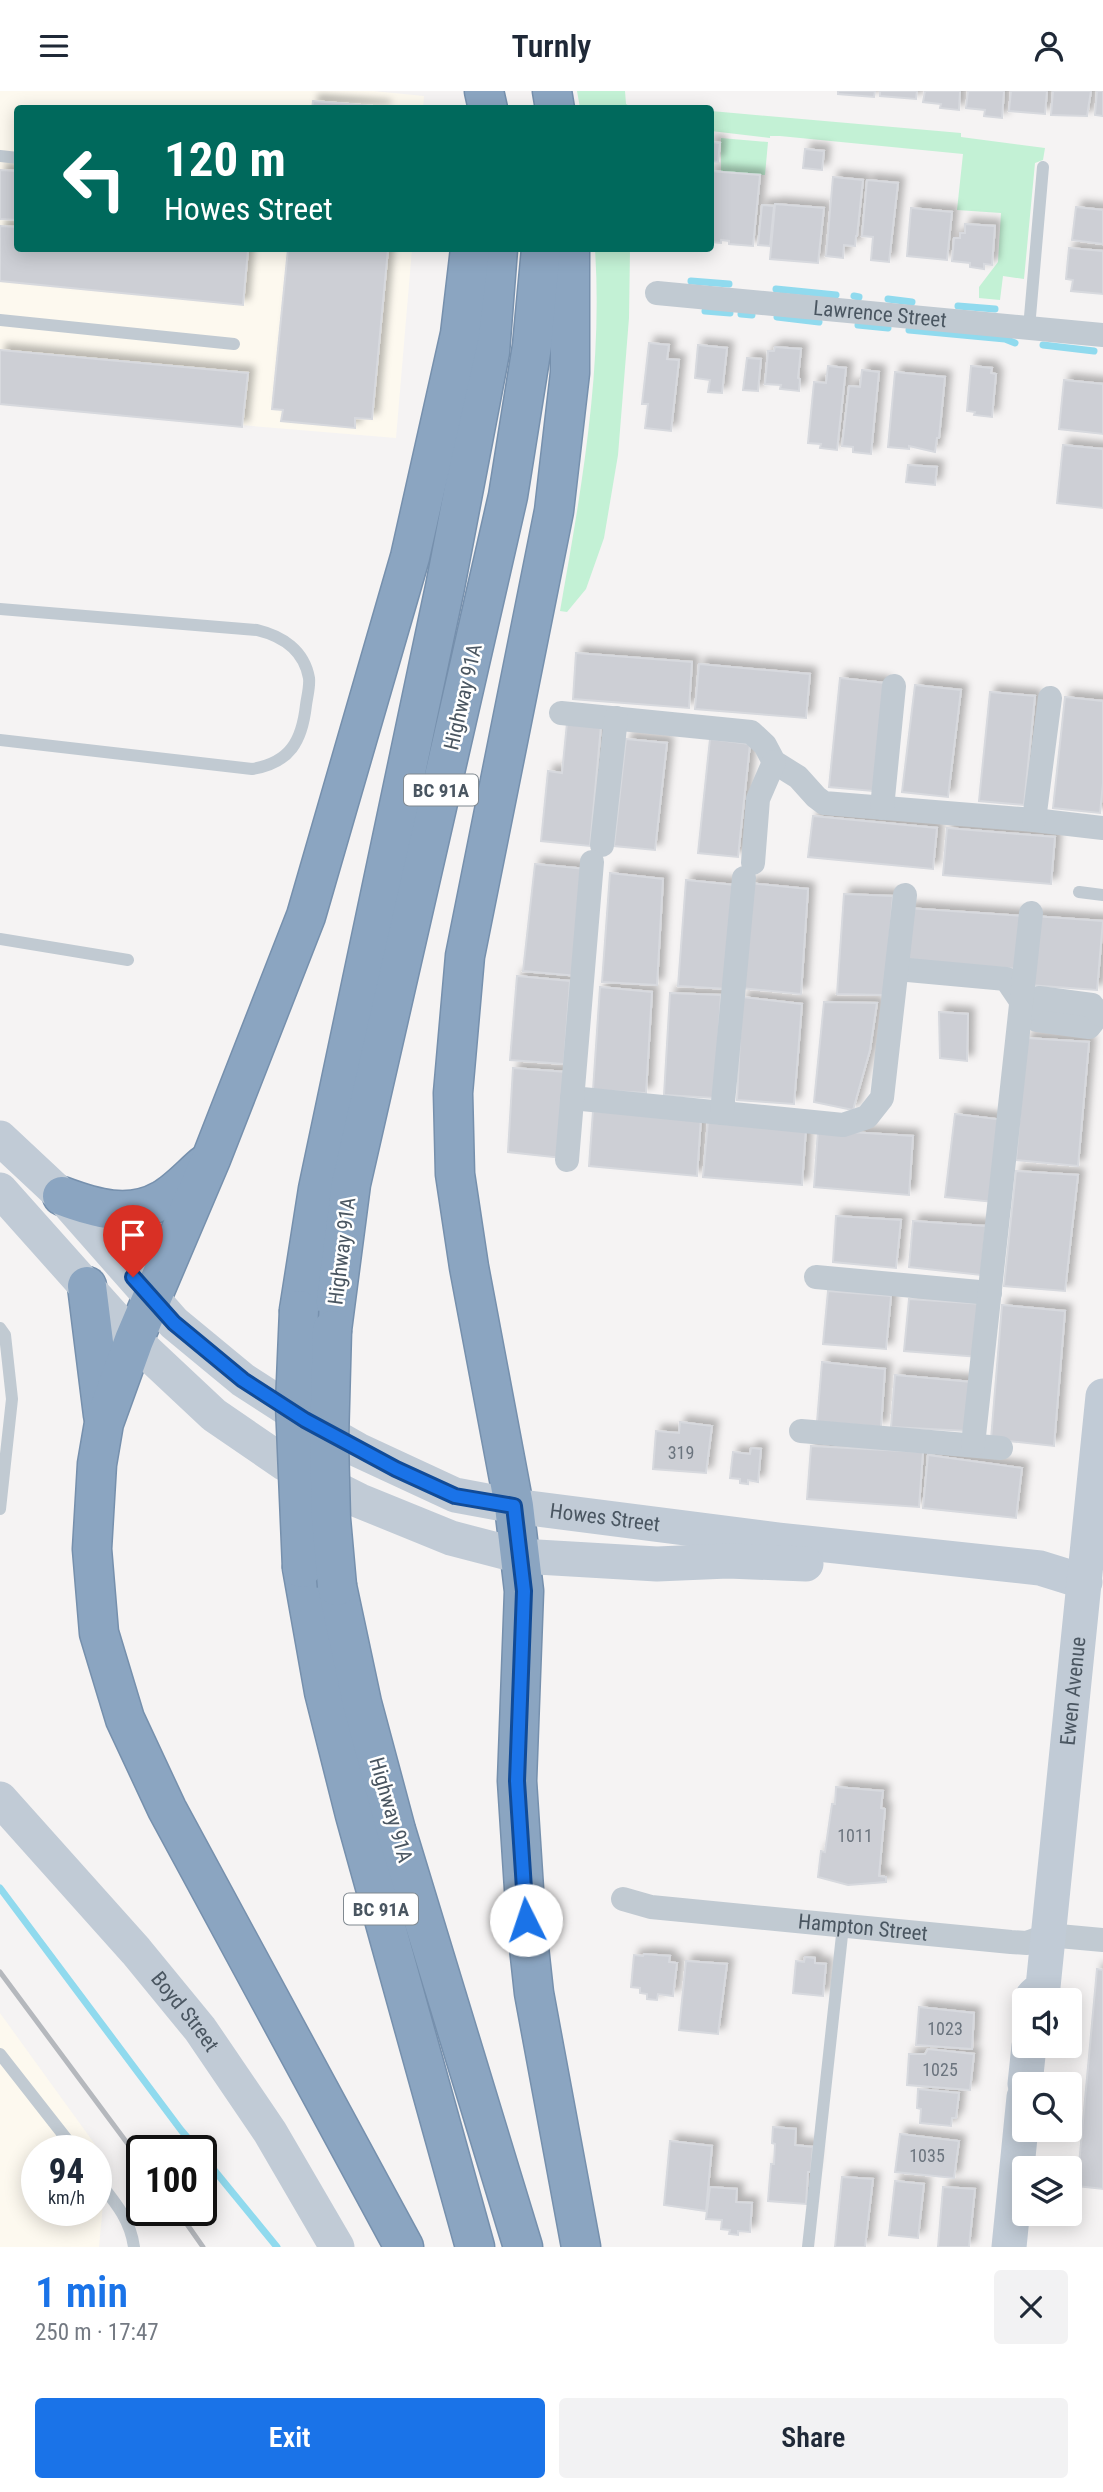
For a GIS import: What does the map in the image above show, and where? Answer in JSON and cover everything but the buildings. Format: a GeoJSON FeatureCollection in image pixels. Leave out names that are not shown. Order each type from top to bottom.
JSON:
{"type":"FeatureCollection","features":[{"type":"Feature","properties":{"kind":"highway"},"geometry":{"type":"LineString","coordinates":[[404,2247],[167,1809],[125,1719],[99,1633],[92,1549],[97,1464],[104,1423],[151,1297],[211,1159],[306,916],[410,557],[460,334],[470,252]]}},
{"type":"Feature","properties":{"kind":"highway","name":"Highway 91A"},"geometry":{"type":"LineString","coordinates":[[475,2247],[327,1704],[302,1568],[295,1404],[299,1310],[317,1189],[442,601],[490,352],[498,252]]}},
{"type":"Feature","properties":{"kind":"highway","name":"Highway 91A"},"geometry":{"type":"LineString","coordinates":[[523,2247],[396,1830],[362,1703],[337,1586],[331,1519],[329,1441],[332,1330],[351,1184],[508,496],[532,346],[541,252]]}},
{"type":"Feature","properties":{"kind":"highway"},"geometry":{"type":"LineString","coordinates":[[570,252],[570,373],[554,511],[465,955],[453,1093],[457,1187],[469,1267],[514,1506],[524,1591],[517,1781],[526,1920],[534,1993],[581,2247]]}},
{"type":"Feature","properties":{"kind":"highway"},"geometry":{"type":"LineString","coordinates":[[62,1196],[102,1209],[138,1210],[163,1200],[211,1159]]}},
{"type":"Feature","properties":{"kind":"highway"},"geometry":{"type":"LineString","coordinates":[[87,1286],[104,1423]]}},
{"type":"Feature","properties":{"kind":"street","name":"Lawrence Street"},"geometry":{"type":"LineString","coordinates":[[657,293],[1103,335]]}},
{"type":"Feature","properties":{"kind":"street"},"geometry":{"type":"LineString","coordinates":[[882,809],[894,686]]}},
{"type":"Feature","properties":{"kind":"street"},"geometry":{"type":"LineString","coordinates":[[1034,820],[1050,698]]}},
{"type":"Feature","properties":{"kind":"street"},"geometry":{"type":"LineString","coordinates":[[561,713],[751,732],[765,745],[774,762],[798,777],[824,803],[1103,828]]}},
{"type":"Feature","properties":{"kind":"street"},"geometry":{"type":"LineString","coordinates":[[567,1160],[597,853],[616,718]]}},
{"type":"Feature","properties":{"kind":"street"},"geometry":{"type":"LineString","coordinates":[[722,1113],[758,799],[774,762]]}},
{"type":"Feature","properties":{"kind":"street"},"geometry":{"type":"LineString","coordinates":[[572,1098],[842,1125],[867,1117],[882,1098],[905,895]]}},
{"type":"Feature","properties":{"kind":"street"},"geometry":{"type":"LineString","coordinates":[[973,1445],[1025,1007],[1031,913]]}},
{"type":"Feature","properties":{"kind":"street"},"geometry":{"type":"LineString","coordinates":[[897,969],[1006,979],[1025,1007]]}},
{"type":"Feature","properties":{"kind":"street"},"geometry":{"type":"LineString","coordinates":[[1025,1007],[1039,998],[1092,1005],[1101,1014]]}},
{"type":"Feature","properties":{"kind":"street","name":"Howes Street"},"geometry":{"type":"LineString","coordinates":[[0,1138],[62,1196],[174,1323],[243,1380],[305,1420],[455,1496],[779,1540],[1040,1567],[1094,1583]]}},
{"type":"Feature","properties":{"kind":"street","name":"Howes Street"},"geometry":{"type":"LineString","coordinates":[[0,1190],[134,1340],[214,1415],[284,1463],[359,1501],[451,1538],[520,1556],[657,1565],[728,1560],[816,1565],[1030,1585],[1094,1583]]}},
{"type":"Feature","properties":{"kind":"street"},"geometry":{"type":"LineString","coordinates":[[816,1276],[990,1293]]}},
{"type":"Feature","properties":{"kind":"street","name":"Ewen Avenue"},"geometry":{"type":"LineString","coordinates":[[1044,1988],[1048,1935],[1094,1583],[1103,1396]]}},
{"type":"Feature","properties":{"kind":"street"},"geometry":{"type":"LineString","coordinates":[[801,1431],[1002,1448]]}},
{"type":"Feature","properties":{"kind":"street","name":"Boyd Street"},"geometry":{"type":"LineString","coordinates":[[0,1798],[136,1951],[200,2029],[270,2132],[337,2247]]}},
{"type":"Feature","properties":{"kind":"street","name":"Hampton Street"},"geometry":{"type":"LineString","coordinates":[[622,1899],[651,1907],[1027,1943],[1048,1935],[1103,1940]]}},
{"type":"Feature","properties":{"kind":"street"},"geometry":{"type":"LineString","coordinates":[[1009,2247],[1020,2142]]}},
{"type":"Feature","properties":{"kind":"street"},"geometry":{"type":"LineString","coordinates":[[1030,2247],[1032,2226]]}},
{"type":"Feature","properties":{"kind":"lane"},"geometry":{"type":"LineString","coordinates":[[1029,328],[1043,167]]}},
{"type":"Feature","properties":{"kind":"lane"},"geometry":{"type":"LineString","coordinates":[[0,320],[233,344]]}},
{"type":"Feature","properties":{"kind":"lane"},"geometry":{"type":"LineString","coordinates":[[0,609],[257,630],[276,635],[290,645],[303,661],[309,680],[303,728],[294,746],[282,759],[267,767],[252,769],[0,740]]}},
{"type":"Feature","properties":{"kind":"lane"},"geometry":{"type":"LineString","coordinates":[[1079,891],[1103,895]]}},
{"type":"Feature","properties":{"kind":"lane"},"geometry":{"type":"LineString","coordinates":[[0,939],[128,960]]}},
{"type":"Feature","properties":{"kind":"lane"},"geometry":{"type":"LineString","coordinates":[[0,1328],[5,1335],[12,1399],[0,1509]]}},
{"type":"Feature","properties":{"kind":"lane"},"geometry":{"type":"LineString","coordinates":[[808,2247],[844,1926]]}},
{"type":"Feature","properties":{"kind":"lane"},"geometry":{"type":"LineString","coordinates":[[0,2054],[63,2135]]}},
{"type":"Feature","properties":{"kind":"lane"},"geometry":{"type":"LineString","coordinates":[[112,2199],[132,2230],[134,2247]]}},
{"type":"Feature","properties":{"kind":"shaded area"},"geometry":{"type":"Polygon","coordinates":[[[0,91],[373,91],[424,96],[423,105],[14,105],[14,252],[412,252],[396,438],[0,405],[0,91]]]}},
{"type":"Feature","properties":{"kind":"shaded area"},"geometry":{"type":"Polygon","coordinates":[[[0,2013],[88,2135],[21,2135],[21,2226],[101,2226],[99,2247],[0,2247],[0,2013]]]}},
{"type":"Feature","properties":{"kind":"green space"},"geometry":{"type":"Polygon","coordinates":[[[577,91],[625,91],[628,105],[579,105],[577,91]]]}},
{"type":"Feature","properties":{"kind":"green space"},"geometry":{"type":"Polygon","coordinates":[[[714,111],[961,133],[961,137],[1045,148],[1043,160],[1035,163],[1024,279],[1003,276],[1000,300],[979,298],[979,287],[998,262],[1001,213],[957,210],[963,154],[780,136],[770,138],[714,131],[714,111]]]}},
{"type":"Feature","properties":{"kind":"green space"},"geometry":{"type":"Polygon","coordinates":[[[721,138],[768,142],[765,175],[721,172],[721,138]]]}},
{"type":"Feature","properties":{"kind":"green space"},"geometry":{"type":"Polygon","coordinates":[[[595,252],[630,252],[629,318],[618,455],[604,538],[586,589],[567,612],[560,611],[588,431],[597,295],[595,252]]]}},
{"type":"Feature","properties":{"kind":"waterway"},"geometry":{"type":"LineString","coordinates":[[691,281],[729,284]]}},
{"type":"Feature","properties":{"kind":"waterway"},"geometry":{"type":"LineString","coordinates":[[776,289],[836,295]]}},
{"type":"Feature","properties":{"kind":"waterway"},"geometry":{"type":"LineString","coordinates":[[854,296],[859,297]]}},
{"type":"Feature","properties":{"kind":"waterway"},"geometry":{"type":"LineString","coordinates":[[888,299],[912,302]]}},
{"type":"Feature","properties":{"kind":"waterway"},"geometry":{"type":"LineString","coordinates":[[958,306],[995,309]]}},
{"type":"Feature","properties":{"kind":"waterway"},"geometry":{"type":"LineString","coordinates":[[705,311],[730,313]]}},
{"type":"Feature","properties":{"kind":"waterway"},"geometry":{"type":"LineString","coordinates":[[741,314],[752,315]]}},
{"type":"Feature","properties":{"kind":"waterway"},"geometry":{"type":"LineString","coordinates":[[777,317],[819,322]]}},
{"type":"Feature","properties":{"kind":"waterway"},"geometry":{"type":"LineString","coordinates":[[858,325],[888,328]]}},
{"type":"Feature","properties":{"kind":"waterway"},"geometry":{"type":"LineString","coordinates":[[909,330],[1005,339],[1015,343]]}},
{"type":"Feature","properties":{"kind":"waterway"},"geometry":{"type":"LineString","coordinates":[[1043,345],[1094,351]]}},
{"type":"Feature","properties":{"kind":"waterway"},"geometry":{"type":"LineString","coordinates":[[0,1888],[185,2135]]}},
{"type":"Feature","properties":{"kind":"waterway"},"geometry":{"type":"LineString","coordinates":[[217,2174],[277,2247]]}},
{"type":"Feature","properties":{"kind":"railway"},"geometry":{"type":"LineString","coordinates":[[0,1972],[126,2141]]}},
{"type":"Feature","properties":{"kind":"railway"},"geometry":{"type":"LineString","coordinates":[[188,2226],[203,2247]]}},
{"type":"Feature","properties":{"kind":"route"},"geometry":{"type":"LineString","coordinates":[[133,1277],[174,1323],[243,1380],[305,1420],[358,1450],[455,1496],[514,1506],[524,1591],[517,1781],[526,1920]]}}]}
